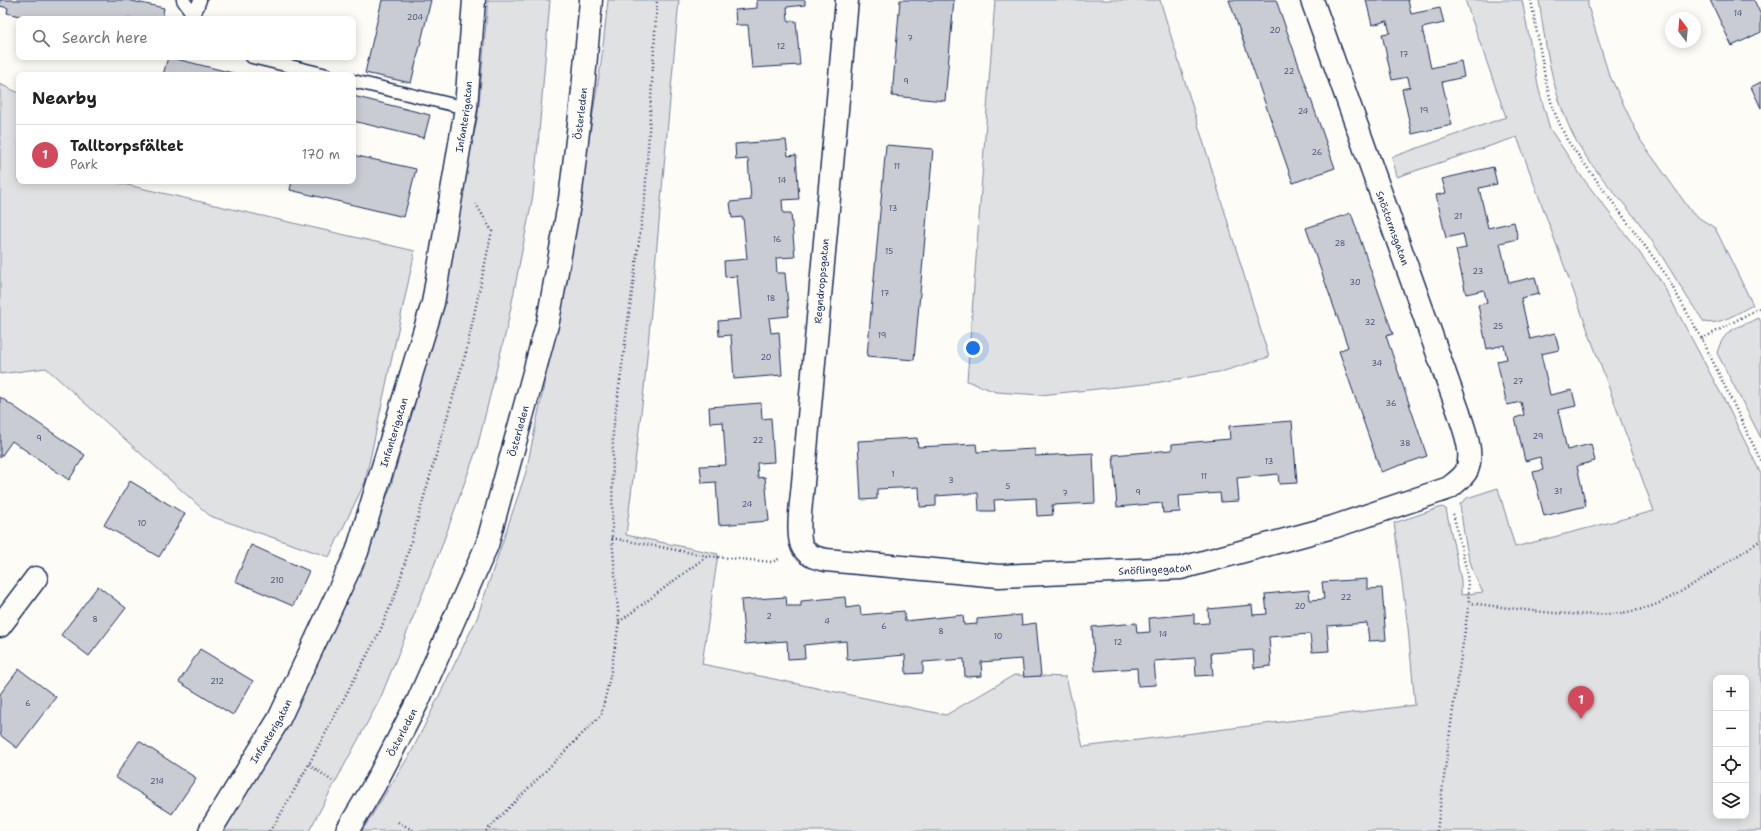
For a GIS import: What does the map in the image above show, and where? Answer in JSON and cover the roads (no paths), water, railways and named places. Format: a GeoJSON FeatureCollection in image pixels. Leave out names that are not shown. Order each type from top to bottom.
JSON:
{"type":"FeatureCollection","features":[{"type":"Feature","properties":{"kind":"street","name":"Infanterigatan"},"geometry":{"type":"LineString","coordinates":[[210,831],[279,719],[357,552],[434,303],[466,108],[474,0]]}},
{"type":"Feature","properties":{"kind":"street","name":"Österleden"},"geometry":{"type":"LineString","coordinates":[[346,831],[375,784],[418,700],[486,545],[548,321],[570,199],[583,90],[591,0]]}},
{"type":"Feature","properties":{"kind":"street","name":"Regndroppsgatan"},"geometry":{"type":"LineString","coordinates":[[807,552],[800,534],[803,483],[847,0]]}},
{"type":"Feature","properties":{"kind":"street","name":"Snöstormsgatan"},"geometry":{"type":"LineString","coordinates":[[1312,0],[1459,413],[1467,441],[1469,458]]}},
{"type":"Feature","properties":{"kind":"street","name":"Snöflingegatan"},"geometry":{"type":"LineString","coordinates":[[807,552],[826,560],[999,576],[1181,568],[1333,527],[1449,488],[1460,479],[1467,470],[1469,458]]}},
{"type":"Feature","properties":{"kind":"street"},"geometry":{"type":"LineString","coordinates":[[0,626],[36,578]]}},
{"type":"Feature","properties":{"kind":"lane"},"geometry":{"type":"LineString","coordinates":[[183,0],[194,16]]}},
{"type":"Feature","properties":{"kind":"lane"},"geometry":{"type":"LineString","coordinates":[[195,16],[200,0]]}},
{"type":"Feature","properties":{"kind":"lane"},"geometry":{"type":"LineString","coordinates":[[264,60],[314,72]]}},
{"type":"Feature","properties":{"kind":"lane"},"geometry":{"type":"LineString","coordinates":[[356,82],[466,108]]}},
{"type":"Feature","properties":{"kind":"place","name":"Talltorpsfältet"},"geometry":{"type":"Point","coordinates":[1581,719]}}]}
